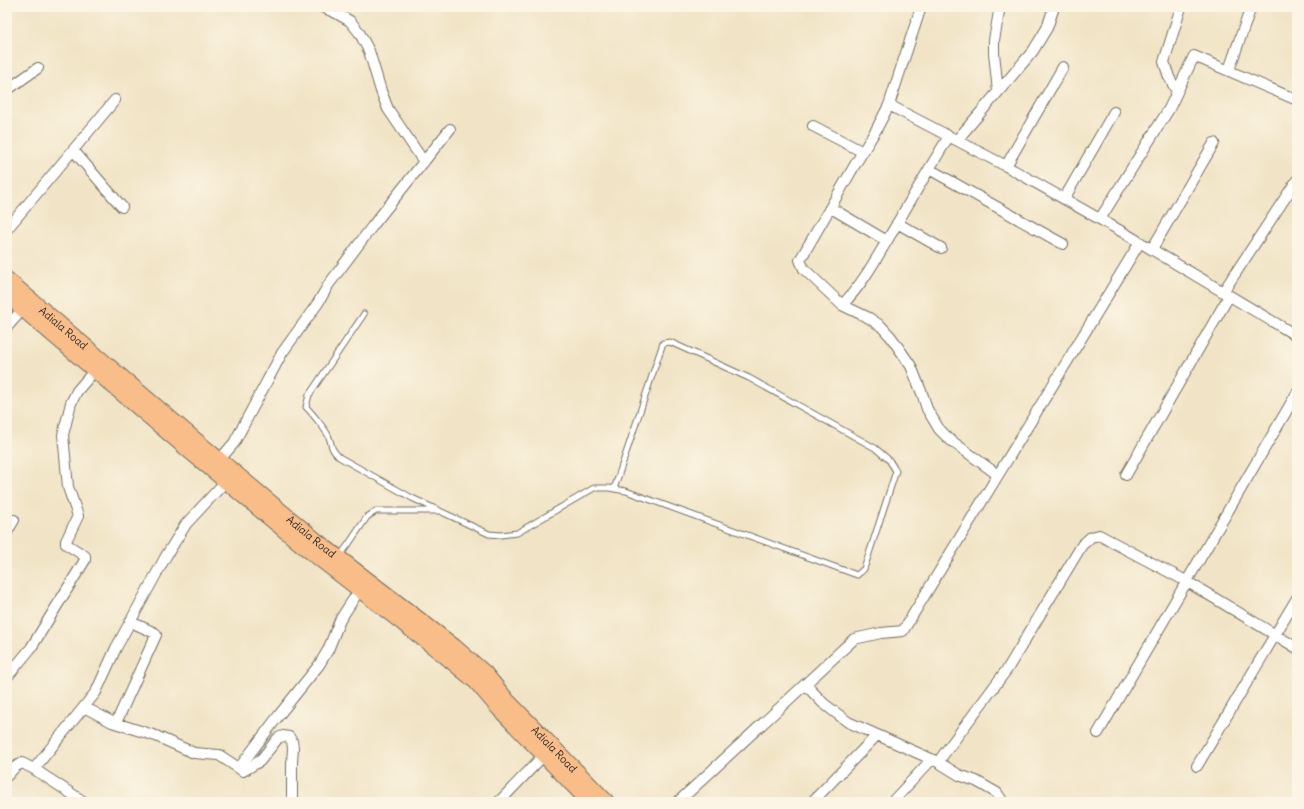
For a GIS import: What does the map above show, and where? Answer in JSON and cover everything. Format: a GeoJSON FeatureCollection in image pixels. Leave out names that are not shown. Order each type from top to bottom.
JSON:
{"type":"FeatureCollection","features":[{"type":"Feature","properties":{"kind":"main road","name":"Adiala Road"},"geometry":{"type":"LineString","coordinates":[[7,280],[215,465],[226,481],[309,550],[476,681],[499,708],[590,802]]}},
{"type":"Feature","properties":{"kind":"main road","name":"Adiala Road"},"geometry":{"type":"LineString","coordinates":[[7,295],[95,370],[215,465],[454,647],[484,673],[606,802]]}},
{"type":"Feature","properties":{"kind":"street"},"geometry":{"type":"LineString","coordinates":[[322,7],[350,21],[359,32],[369,51],[380,91],[388,109],[424,162]]}},
{"type":"Feature","properties":{"kind":"street"},"geometry":{"type":"LineString","coordinates":[[921,7],[889,105],[800,260],[804,269],[842,305],[869,318],[881,326],[891,337],[911,366],[927,409],[939,429],[949,439],[998,475]]}},
{"type":"Feature","properties":{"kind":"street"},"geometry":{"type":"LineString","coordinates":[[996,7],[999,12],[994,40],[994,53],[998,92]]}},
{"type":"Feature","properties":{"kind":"street"},"geometry":{"type":"LineString","coordinates":[[842,305],[851,296],[861,282],[929,169],[953,138],[998,92],[1033,51],[1047,28],[1054,7]]}},
{"type":"Feature","properties":{"kind":"street"},"geometry":{"type":"LineString","coordinates":[[1177,92],[1169,77],[1164,62],[1181,7]]}},
{"type":"Feature","properties":{"kind":"street"},"geometry":{"type":"LineString","coordinates":[[1229,70],[1251,7]]}},
{"type":"Feature","properties":{"kind":"street"},"geometry":{"type":"LineString","coordinates":[[1100,219],[1169,109],[1194,56],[1297,100]]}},
{"type":"Feature","properties":{"kind":"street"},"geometry":{"type":"LineString","coordinates":[[1006,166],[1063,67]]}},
{"type":"Feature","properties":{"kind":"street"},"geometry":{"type":"LineString","coordinates":[[7,90],[38,68]]}},
{"type":"Feature","properties":{"kind":"street"},"geometry":{"type":"LineString","coordinates":[[7,229],[115,100]]}},
{"type":"Feature","properties":{"kind":"street"},"geometry":{"type":"LineString","coordinates":[[889,105],[1064,198],[1297,336]]}},
{"type":"Feature","properties":{"kind":"street"},"geometry":{"type":"LineString","coordinates":[[1064,198],[1114,112]]}},
{"type":"Feature","properties":{"kind":"street"},"geometry":{"type":"LineString","coordinates":[[814,126],[863,152]]}},
{"type":"Feature","properties":{"kind":"street"},"geometry":{"type":"LineString","coordinates":[[215,465],[234,443],[282,353],[318,303],[329,284],[374,224],[450,129]]}},
{"type":"Feature","properties":{"kind":"street"},"geometry":{"type":"LineString","coordinates":[[1152,250],[1214,143]]}},
{"type":"Feature","properties":{"kind":"street"},"geometry":{"type":"LineString","coordinates":[[73,150],[122,207]]}},
{"type":"Feature","properties":{"kind":"street"},"geometry":{"type":"LineString","coordinates":[[929,169],[1063,244]]}},
{"type":"Feature","properties":{"kind":"street"},"geometry":{"type":"LineString","coordinates":[[1126,475],[1226,294],[1297,180]]}},
{"type":"Feature","properties":{"kind":"street"},"geometry":{"type":"LineString","coordinates":[[831,208],[887,241]]}},
{"type":"Feature","properties":{"kind":"street"},"geometry":{"type":"LineString","coordinates":[[897,223],[941,248]]}},
{"type":"Feature","properties":{"kind":"street"},"geometry":{"type":"LineString","coordinates":[[678,802],[854,639],[881,633],[903,631],[1140,242]]}},
{"type":"Feature","properties":{"kind":"street"},"geometry":{"type":"LineString","coordinates":[[7,328],[23,309]]}},
{"type":"Feature","properties":{"kind":"street"},"geometry":{"type":"LineString","coordinates":[[8,673],[31,648],[85,560],[85,556],[66,544],[78,516],[68,487],[63,436],[71,404],[77,392],[95,370]]}},
{"type":"Feature","properties":{"kind":"street"},"geometry":{"type":"LineString","coordinates":[[1098,732],[1297,392]]}},
{"type":"Feature","properties":{"kind":"street"},"geometry":{"type":"LineString","coordinates":[[34,769],[96,692],[116,648],[166,556],[186,524],[226,481]]}},
{"type":"Feature","properties":{"kind":"street"},"geometry":{"type":"LineString","coordinates":[[7,532],[14,520]]}},
{"type":"Feature","properties":{"kind":"street"},"geometry":{"type":"LineString","coordinates":[[892,802],[935,761],[1008,668],[1082,544],[1092,537],[1099,535],[1186,581],[1297,648]]}},
{"type":"Feature","properties":{"kind":"street"},"geometry":{"type":"LineString","coordinates":[[239,768],[319,665],[328,650],[340,620],[360,589]]}},
{"type":"Feature","properties":{"kind":"street"},"geometry":{"type":"LineString","coordinates":[[1197,766],[1297,598]]}},
{"type":"Feature","properties":{"kind":"street"},"geometry":{"type":"LineString","coordinates":[[116,723],[156,635],[155,633],[131,622]]}},
{"type":"Feature","properties":{"kind":"street"},"geometry":{"type":"LineString","coordinates":[[805,684],[824,703],[848,722],[935,761],[959,775],[976,781],[997,793],[1003,802]]}},
{"type":"Feature","properties":{"kind":"street"},"geometry":{"type":"LineString","coordinates":[[84,707],[116,723],[156,736],[194,753],[219,755],[243,771],[260,761],[278,738],[283,736],[289,737],[292,741],[293,748],[292,802]]}},
{"type":"Feature","properties":{"kind":"street"},"geometry":{"type":"LineString","coordinates":[[812,802],[877,735]]}},
{"type":"Feature","properties":{"kind":"street"},"geometry":{"type":"LineString","coordinates":[[499,802],[544,755]]}},
{"type":"Feature","properties":{"kind":"street"},"geometry":{"type":"LineString","coordinates":[[7,776],[21,763],[34,769],[84,802]]}},
{"type":"Feature","properties":{"kind":"lane"},"geometry":{"type":"LineString","coordinates":[[364,314],[309,394],[306,407],[328,435],[333,451],[340,456],[412,498],[489,534],[501,536],[517,533],[594,488],[614,489],[626,491],[857,574],[864,569],[896,471],[889,460],[875,448],[749,378],[670,342],[663,343],[614,489]]}},
{"type":"Feature","properties":{"kind":"lane"},"geometry":{"type":"LineString","coordinates":[[338,558],[367,517],[376,511],[441,511]]}}]}
